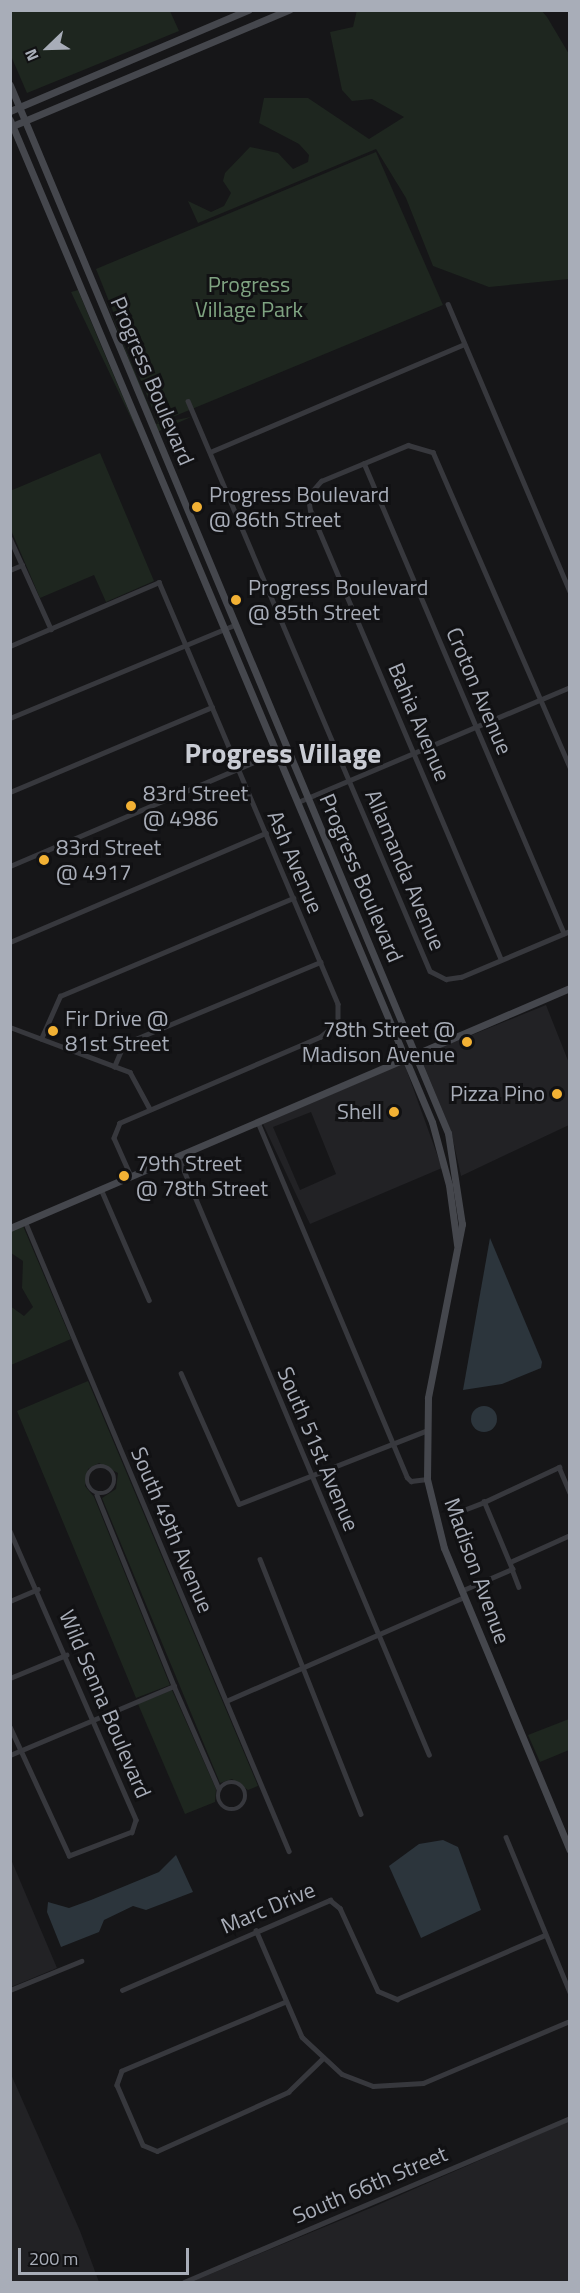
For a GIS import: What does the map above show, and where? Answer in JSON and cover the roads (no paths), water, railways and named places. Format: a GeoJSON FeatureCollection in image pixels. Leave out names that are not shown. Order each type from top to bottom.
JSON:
{"type":"FeatureCollection","features":[{"type":"Feature","properties":{"kind":"main road"},"geometry":{"type":"LineString","coordinates":[[10,111],[248,10]]}},
{"type":"Feature","properties":{"kind":"main road"},"geometry":{"type":"LineString","coordinates":[[11,124],[26,121],[289,10]]}},
{"type":"Feature","properties":{"kind":"main road","name":"Progress Boulevard"},"geometry":{"type":"LineString","coordinates":[[10,85],[416,1054]]}},
{"type":"Feature","properties":{"kind":"main road","name":"Progress Boulevard"},"geometry":{"type":"LineString","coordinates":[[11,124],[406,1059]]}},
{"type":"Feature","properties":{"kind":"main road"},"geometry":{"type":"LineString","coordinates":[[103,341],[139,414],[148,419],[146,441]]}},
{"type":"Feature","properties":{"kind":"main road"},"geometry":{"type":"LineString","coordinates":[[168,496],[179,491]]}},
{"type":"Feature","properties":{"kind":"main road"},"geometry":{"type":"LineString","coordinates":[[352,931],[362,927]]}},
{"type":"Feature","properties":{"kind":"main road"},"geometry":{"type":"LineString","coordinates":[[10,1228],[570,988]]}},
{"type":"Feature","properties":{"kind":"main road","name":"Madison Avenue"},"geometry":{"type":"LineString","coordinates":[[416,1054],[454,1152],[462,1214],[457,1255],[425,1431],[427,1479],[439,1532],[570,1850]]}},
{"type":"Feature","properties":{"kind":"main road","name":"Madison Avenue"},"geometry":{"type":"LineString","coordinates":[[406,1059],[442,1152],[457,1255]]}},
{"type":"Feature","properties":{"kind":"street"},"geometry":{"type":"LineString","coordinates":[[448,304],[570,591]]}},
{"type":"Feature","properties":{"kind":"street"},"geometry":{"type":"LineString","coordinates":[[210,452],[464,344]]}},
{"type":"Feature","properties":{"kind":"street","name":"Allamanda Avenue"},"geometry":{"type":"LineString","coordinates":[[188,402],[430,971],[446,979],[501,960]]}},
{"type":"Feature","properties":{"kind":"street"},"geometry":{"type":"LineString","coordinates":[[364,463],[418,444],[438,458],[570,767]]}},
{"type":"Feature","properties":{"kind":"street","name":"Bahia Avenue"},"geometry":{"type":"LineString","coordinates":[[364,463],[321,481],[308,496],[501,960]]}},
{"type":"Feature","properties":{"kind":"street","name":"Croton Avenue"},"geometry":{"type":"LineString","coordinates":[[364,463],[564,933]]}},
{"type":"Feature","properties":{"kind":"street"},"geometry":{"type":"LineString","coordinates":[[10,538],[51,629],[10,646]]}},
{"type":"Feature","properties":{"kind":"street"},"geometry":{"type":"LineString","coordinates":[[10,570],[22,565]]}},
{"type":"Feature","properties":{"kind":"street","name":"Ash Avenue"},"geometry":{"type":"LineString","coordinates":[[51,629],[159,582],[338,1004],[338,1023],[321,1037],[150,1109]]}},
{"type":"Feature","properties":{"kind":"street"},"geometry":{"type":"LineString","coordinates":[[10,718],[235,625]]}},
{"type":"Feature","properties":{"kind":"street"},"geometry":{"type":"LineString","coordinates":[[298,802],[570,687]]}},
{"type":"Feature","properties":{"kind":"street"},"geometry":{"type":"LineString","coordinates":[[10,792],[212,707]]}},
{"type":"Feature","properties":{"kind":"street"},"geometry":{"type":"LineString","coordinates":[[10,866],[287,748]]}},
{"type":"Feature","properties":{"kind":"street"},"geometry":{"type":"LineString","coordinates":[[10,942],[266,833]]}},
{"type":"Feature","properties":{"kind":"street"},"geometry":{"type":"LineString","coordinates":[[41,1039],[60,996],[293,898]]}},
{"type":"Feature","properties":{"kind":"street"},"geometry":{"type":"LineString","coordinates":[[501,960],[570,931]]}},
{"type":"Feature","properties":{"kind":"street"},"geometry":{"type":"LineString","coordinates":[[114,1067],[122,1048],[133,1040],[320,962]]}},
{"type":"Feature","properties":{"kind":"street"},"geometry":{"type":"LineString","coordinates":[[10,1027],[114,1067],[139,1082],[150,1109],[114,1129],[131,1176]]}},
{"type":"Feature","properties":{"kind":"street"},"geometry":{"type":"LineString","coordinates":[[258,1122],[408,1479],[427,1479]]}},
{"type":"Feature","properties":{"kind":"street","name":"South 51st Avenue"},"geometry":{"type":"LineString","coordinates":[[178,1156],[429,1754]]}},
{"type":"Feature","properties":{"kind":"street"},"geometry":{"type":"LineString","coordinates":[[101,1189],[149,1300]]}},
{"type":"Feature","properties":{"kind":"street","name":"South 49th Avenue"},"geometry":{"type":"LineString","coordinates":[[25,1221],[289,1851]]}},
{"type":"Feature","properties":{"kind":"street"},"geometry":{"type":"LineString","coordinates":[[181,1373],[239,1504],[425,1431]]}},
{"type":"Feature","properties":{"kind":"street"},"geometry":{"type":"LineString","coordinates":[[97,1495],[116,1483],[104,1466],[88,1475],[88,1485],[97,1495],[174,1686],[219,1789],[219,1802],[225,1809],[239,1809],[245,1802],[245,1792],[236,1782],[219,1789]]}},
{"type":"Feature","properties":{"kind":"street"},"geometry":{"type":"LineString","coordinates":[[461,1511],[559,1467],[570,1492]]}},
{"type":"Feature","properties":{"kind":"street"},"geometry":{"type":"LineString","coordinates":[[484,1502],[519,1587]]}},
{"type":"Feature","properties":{"kind":"street","name":"Wild Senna Boulevard"},"geometry":{"type":"LineString","coordinates":[[10,1532],[38,1589],[136,1820],[132,1832],[78,1855],[64,1852],[10,1728]]}},
{"type":"Feature","properties":{"kind":"street"},"geometry":{"type":"LineString","coordinates":[[510,1562],[570,1534]]}},
{"type":"Feature","properties":{"kind":"street"},"geometry":{"type":"LineString","coordinates":[[260,1559],[361,1814]]}},
{"type":"Feature","properties":{"kind":"street"},"geometry":{"type":"LineString","coordinates":[[226,1701],[378,1635],[512,1569]]}},
{"type":"Feature","properties":{"kind":"street"},"geometry":{"type":"LineString","coordinates":[[10,1601],[38,1589]]}},
{"type":"Feature","properties":{"kind":"street"},"geometry":{"type":"LineString","coordinates":[[10,1678],[66,1655]]}},
{"type":"Feature","properties":{"kind":"street"},"geometry":{"type":"LineString","coordinates":[[10,1755],[174,1686]]}},
{"type":"Feature","properties":{"kind":"street"},"geometry":{"type":"LineString","coordinates":[[506,1837],[570,1992]]}},
{"type":"Feature","properties":{"kind":"street","name":"Marc Drive"},"geometry":{"type":"LineString","coordinates":[[122,1990],[256,1930],[330,1900],[340,1908],[378,1991],[397,1999],[545,1935]]}},
{"type":"Feature","properties":{"kind":"street"},"geometry":{"type":"LineString","coordinates":[[256,1930],[302,2037],[322,2059],[373,2086],[423,2083],[570,2021]]}},
{"type":"Feature","properties":{"kind":"street"},"geometry":{"type":"LineString","coordinates":[[10,1990],[81,1961]]}},
{"type":"Feature","properties":{"kind":"street"},"geometry":{"type":"LineString","coordinates":[[286,2002],[122,2071],[117,2085],[143,2145],[158,2151],[288,2092],[322,2059]]}},
{"type":"Feature","properties":{"kind":"street","name":"South 66th Street"},"geometry":{"type":"LineString","coordinates":[[184,2283],[570,2118]]}},
{"type":"Feature","properties":{"kind":"place","name":"Progress Boulevard @ 86th Street"},"geometry":{"type":"Point","coordinates":[197,507]}},
{"type":"Feature","properties":{"kind":"place","name":"Progress Boulevard @ 85th Street"},"geometry":{"type":"Point","coordinates":[236,600]}},
{"type":"Feature","properties":{"kind":"place","name":"83rd Street @ 4986"},"geometry":{"type":"Point","coordinates":[131,806]}},
{"type":"Feature","properties":{"kind":"place","name":"83rd Street @ 4917"},"geometry":{"type":"Point","coordinates":[44,860]}},
{"type":"Feature","properties":{"kind":"place","name":"Fir Drive @ 81st Street"},"geometry":{"type":"Point","coordinates":[53,1031]}},
{"type":"Feature","properties":{"kind":"place","name":"78th Street @ Madison Avenue"},"geometry":{"type":"Point","coordinates":[467,1042]}},
{"type":"Feature","properties":{"kind":"place","name":"Pizza Pino"},"geometry":{"type":"Point","coordinates":[557,1094]}},
{"type":"Feature","properties":{"kind":"place","name":"Shell"},"geometry":{"type":"Point","coordinates":[394,1112]}},
{"type":"Feature","properties":{"kind":"place","name":"79th Street @ 78th Street"},"geometry":{"type":"Point","coordinates":[124,1176]}},
{"type":"Feature","properties":{"kind":"district","name":"Progress Village"},"geometry":{"type":"Point","coordinates":[283,753]}},
{"type":"Feature","properties":{"kind":"park label","name":"Progress Village Park"},"geometry":{"type":"Point","coordinates":[249,296]}}]}
